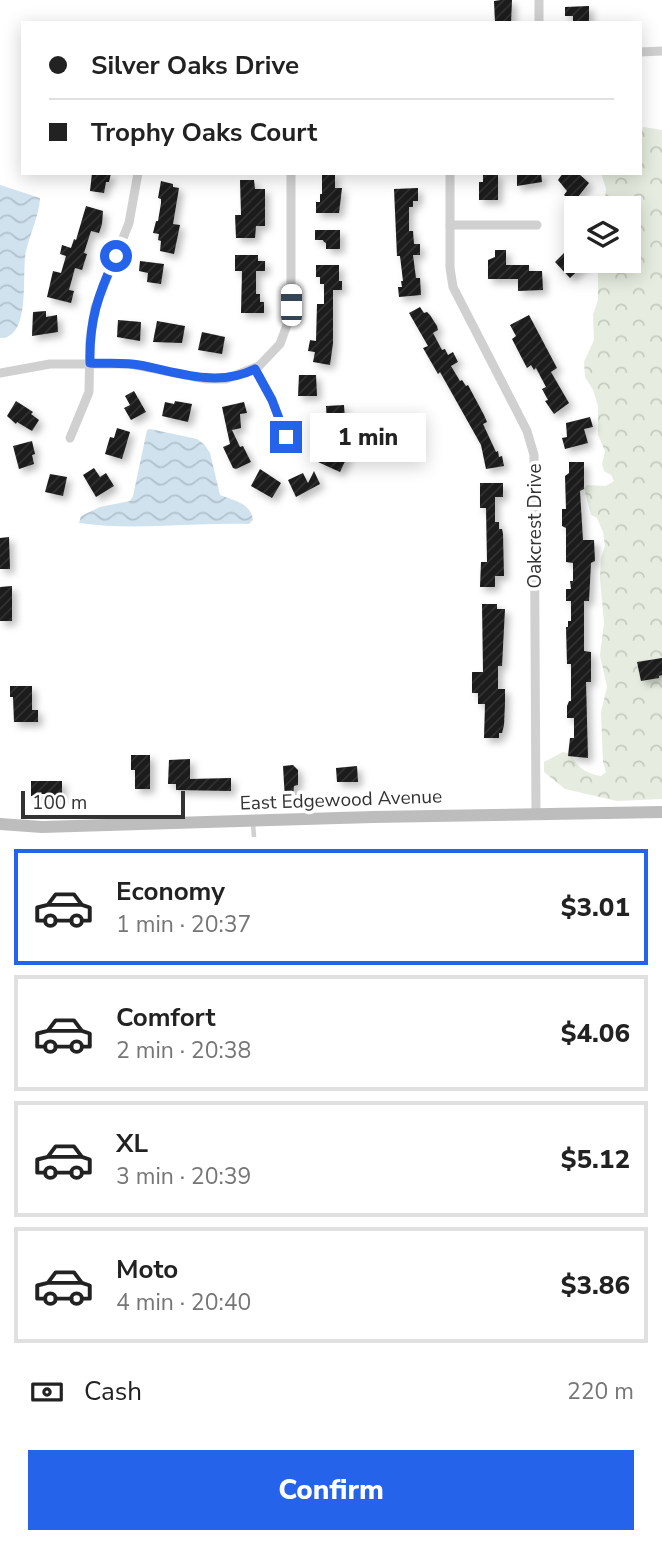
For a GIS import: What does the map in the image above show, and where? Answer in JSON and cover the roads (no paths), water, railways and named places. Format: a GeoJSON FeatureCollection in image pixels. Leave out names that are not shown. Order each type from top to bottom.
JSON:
{"type":"FeatureCollection","features":[{"type":"Feature","properties":{"kind":"main road","name":"East Edgewood Avenue"},"geometry":{"type":"LineString","coordinates":[[21,827],[662,813]]}},
{"type":"Feature","properties":{"kind":"main road"},"geometry":{"type":"LineString","coordinates":[[0,824],[21,827]]}},
{"type":"Feature","properties":{"kind":"main road"},"geometry":{"type":"LineString","coordinates":[[0,832],[21,827]]}},
{"type":"Feature","properties":{"kind":"street"},"geometry":{"type":"LineString","coordinates":[[539,0],[539,21]]}},
{"type":"Feature","properties":{"kind":"street"},"geometry":{"type":"LineString","coordinates":[[642,52],[662,51]]}},
{"type":"Feature","properties":{"kind":"street"},"geometry":{"type":"LineString","coordinates":[[70,438],[86,402],[91,329],[96,303],[129,223],[138,175]]}},
{"type":"Feature","properties":{"kind":"street"},"geometry":{"type":"LineString","coordinates":[[0,373],[50,364],[90,363],[137,365],[206,379],[226,379],[255,369],[271,356],[280,344],[290,319],[291,175]]}},
{"type":"Feature","properties":{"kind":"street","name":"Oakcrest Drive"},"geometry":{"type":"LineString","coordinates":[[450,175],[450,272],[455,293],[527,430],[534,451],[536,815]]}},
{"type":"Feature","properties":{"kind":"street"},"geometry":{"type":"LineString","coordinates":[[450,225],[537,225]]}},
{"type":"Feature","properties":{"kind":"street"},"geometry":{"type":"LineString","coordinates":[[255,369],[272,400],[286,437]]}},
{"type":"Feature","properties":{"kind":"lane"},"geometry":{"type":"LineString","coordinates":[[253,822],[254,837]]}},
{"type":"Feature","properties":{"kind":"water"},"geometry":{"type":"Polygon","coordinates":[[[0,185],[40,198],[26,251],[21,316],[17,328],[10,335],[0,338],[0,185]]]}},
{"type":"Feature","properties":{"kind":"water"},"geometry":{"type":"Polygon","coordinates":[[[147,430],[197,439],[204,444],[210,453],[220,495],[249,509],[253,520],[249,524],[143,526],[79,523],[81,516],[100,507],[130,501],[147,430]]]}}]}
